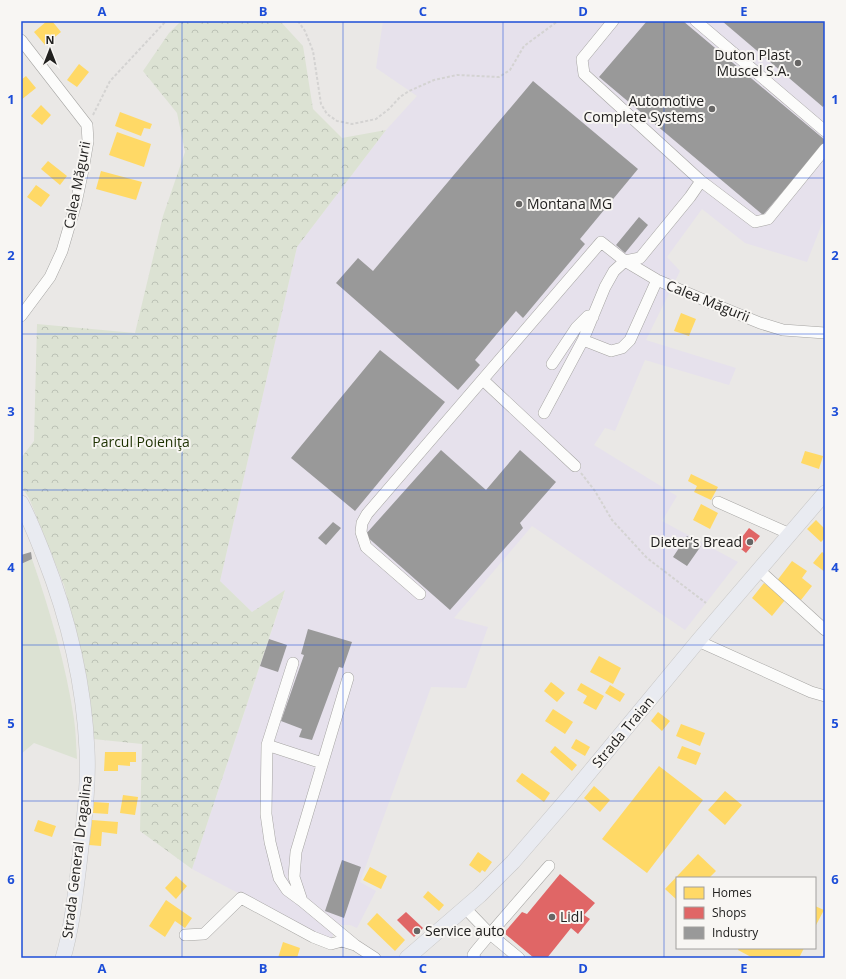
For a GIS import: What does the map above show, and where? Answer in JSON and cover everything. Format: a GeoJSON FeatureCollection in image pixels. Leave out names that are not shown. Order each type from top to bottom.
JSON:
{"type":"FeatureCollection","features":[{"type":"Feature","properties":{"kind":"main road","name":"Strada Traian"},"geometry":{"type":"LineString","coordinates":[[410,957],[497,879],[533,840],[698,642],[825,493]]}},
{"type":"Feature","properties":{"kind":"main road","name":"Strada General Dragalina"},"geometry":{"type":"LineString","coordinates":[[21,503],[40,544],[63,612],[74,652],[85,722],[87,752],[85,815],[72,918],[63,958]]}},
{"type":"Feature","properties":{"kind":"street"},"geometry":{"type":"LineString","coordinates":[[614,21],[582,59],[584,74],[701,181],[755,222],[768,219],[825,149]]}},
{"type":"Feature","properties":{"kind":"street"},"geometry":{"type":"LineString","coordinates":[[696,21],[825,131]]}},
{"type":"Feature","properties":{"kind":"street","name":"Calea Măgurii"},"geometry":{"type":"LineString","coordinates":[[21,40],[87,125],[88,141],[76,203],[62,251],[50,277],[21,316]]}},
{"type":"Feature","properties":{"kind":"street"},"geometry":{"type":"LineString","coordinates":[[544,413],[583,340],[604,287],[614,271],[625,261],[640,258],[690,198],[701,181]]}},
{"type":"Feature","properties":{"kind":"street","name":"Calea Măgurii"},"geometry":{"type":"LineString","coordinates":[[482,380],[601,242],[625,261],[657,280],[760,323],[783,330],[825,334]]}},
{"type":"Feature","properties":{"kind":"street"},"geometry":{"type":"LineString","coordinates":[[583,340],[611,351],[622,348],[630,340],[657,280]]}},
{"type":"Feature","properties":{"kind":"street"},"geometry":{"type":"LineString","coordinates":[[552,364],[576,328],[588,316],[593,317]]}},
{"type":"Feature","properties":{"kind":"street"},"geometry":{"type":"LineString","coordinates":[[420,594],[366,547],[361,532],[362,523],[367,514],[482,380],[575,466]]}},
{"type":"Feature","properties":{"kind":"street"},"geometry":{"type":"LineString","coordinates":[[718,502],[790,534]]}},
{"type":"Feature","properties":{"kind":"street"},"geometry":{"type":"LineString","coordinates":[[759,570],[825,630]]}},
{"type":"Feature","properties":{"kind":"street"},"geometry":{"type":"LineString","coordinates":[[698,642],[811,692],[825,696]]}},
{"type":"Feature","properties":{"kind":"street"},"geometry":{"type":"LineString","coordinates":[[293,663],[267,745],[266,814],[270,842],[279,878],[287,890],[356,945],[375,958]]}},
{"type":"Feature","properties":{"kind":"street"},"geometry":{"type":"LineString","coordinates":[[302,901],[294,877],[296,852],[348,678]]}},
{"type":"Feature","properties":{"kind":"street"},"geometry":{"type":"LineString","coordinates":[[267,745],[322,763]]}},
{"type":"Feature","properties":{"kind":"street"},"geometry":{"type":"LineString","coordinates":[[475,958],[473,955],[474,952],[548,866]]}},
{"type":"Feature","properties":{"kind":"street"},"geometry":{"type":"LineString","coordinates":[[185,935],[204,934],[241,898],[313,937],[331,944],[342,941],[356,945]]}},
{"type":"Feature","properties":{"kind":"street"},"geometry":{"type":"LineString","coordinates":[[465,908],[490,934],[519,958]]}},
{"type":"Feature","properties":{"kind":"path"},"geometry":{"type":"LineString","coordinates":[[87,125],[110,81],[166,21]]}},
{"type":"Feature","properties":{"kind":"path"},"geometry":{"type":"LineString","coordinates":[[298,21],[305,31],[313,51],[321,104],[327,114],[337,121],[352,124],[376,119],[409,90],[434,80],[457,76],[500,77],[510,70],[524,46],[558,21]]}},
{"type":"Feature","properties":{"kind":"path"},"geometry":{"type":"LineString","coordinates":[[575,466],[595,491],[612,520],[647,558],[706,602]]}},
{"type":"Feature","properties":{"kind":"shaded area"},"geometry":{"type":"Polygon","coordinates":[[[383,21],[825,21],[825,216],[807,262],[745,243],[702,209],[667,257],[680,271],[646,340],[736,368],[729,385],[645,360],[615,431],[605,428],[594,445],[677,496],[662,521],[738,562],[685,630],[532,526],[454,618],[488,627],[466,688],[431,687],[360,882],[376,891],[357,928],[350,925],[336,925],[331,941],[192,869],[285,591],[252,612],[220,581],[297,247],[386,130],[417,96],[376,68],[383,21]]]}},
{"type":"Feature","properties":{"kind":"green space","name":"Parcul Poieniţa"},"geometry":{"type":"Polygon","coordinates":[[[181,21],[280,21],[303,46],[313,109],[342,138],[386,130],[297,247],[220,581],[252,612],[285,590],[192,869],[140,831],[142,744],[93,739],[82,657],[64,585],[29,498],[21,486],[21,458],[34,441],[37,324],[135,333],[163,216],[185,152],[177,113],[143,71],[169,33],[181,21]]]}},
{"type":"Feature","properties":{"kind":"green space"},"geometry":{"type":"Polygon","coordinates":[[[32,559],[51,618],[67,679],[75,724],[77,759],[34,743],[21,754],[21,564],[32,559]]]}},
{"type":"Feature","properties":{"kind":"building: Homes"},"geometry":{"type":"Polygon","coordinates":[[[47,21],[52,21],[61,32],[45,45],[34,32],[47,21]]]}},
{"type":"Feature","properties":{"kind":"building: Homes"},"geometry":{"type":"Polygon","coordinates":[[[79,64],[89,72],[77,87],[67,80],[79,64]]]}},
{"type":"Feature","properties":{"kind":"building: Homes"},"geometry":{"type":"Polygon","coordinates":[[[26,76],[36,88],[21,100],[21,80],[26,76]]]}},
{"type":"Feature","properties":{"kind":"building: Homes"},"geometry":{"type":"Polygon","coordinates":[[[41,105],[51,115],[42,125],[31,116],[41,105]]]}},
{"type":"Feature","properties":{"kind":"building: Homes"},"geometry":{"type":"Polygon","coordinates":[[[120,112],[152,124],[150,129],[144,128],[141,136],[115,126],[120,112]]]}},
{"type":"Feature","properties":{"kind":"building: Homes"},"geometry":{"type":"Polygon","coordinates":[[[117,132],[151,144],[144,167],[109,155],[117,132]]]}},
{"type":"Feature","properties":{"kind":"building: Homes"},"geometry":{"type":"Polygon","coordinates":[[[48,161],[67,176],[60,185],[41,169],[48,161]]]}},
{"type":"Feature","properties":{"kind":"building: Homes"},"geometry":{"type":"Polygon","coordinates":[[[101,171],[142,182],[136,200],[96,189],[101,171]]]}},
{"type":"Feature","properties":{"kind":"building: Homes"},"geometry":{"type":"Polygon","coordinates":[[[36,185],[50,195],[41,207],[27,197],[36,185]]]}},
{"type":"Feature","properties":{"kind":"building: Homes"},"geometry":{"type":"Polygon","coordinates":[[[681,313],[696,319],[689,336],[674,331],[681,313]]]}},
{"type":"Feature","properties":{"kind":"building: Homes"},"geometry":{"type":"Polygon","coordinates":[[[805,451],[823,456],[819,469],[801,463],[805,451]]]}},
{"type":"Feature","properties":{"kind":"building: Homes"},"geometry":{"type":"Polygon","coordinates":[[[691,474],[718,487],[711,500],[694,492],[697,486],[688,481],[691,474]]]}},
{"type":"Feature","properties":{"kind":"building: Homes"},"geometry":{"type":"Polygon","coordinates":[[[701,504],[718,513],[710,529],[693,520],[701,504]]]}},
{"type":"Feature","properties":{"kind":"building: Homes"},"geometry":{"type":"Polygon","coordinates":[[[816,520],[825,529],[825,538],[821,542],[807,529],[816,520]]]}},
{"type":"Feature","properties":{"kind":"building: Homes"},"geometry":{"type":"Polygon","coordinates":[[[822,552],[825,554],[825,572],[813,563],[822,552]]]}},
{"type":"Feature","properties":{"kind":"building: Homes"},"geometry":{"type":"Polygon","coordinates":[[[792,561],[807,571],[802,578],[812,586],[801,600],[776,582],[792,561]]]}},
{"type":"Feature","properties":{"kind":"building: Homes"},"geometry":{"type":"Polygon","coordinates":[[[764,583],[785,600],[772,616],[752,598],[764,583]]]}},
{"type":"Feature","properties":{"kind":"building: Homes"},"geometry":{"type":"Polygon","coordinates":[[[599,656],[621,668],[613,684],[590,672],[599,656]]]}},
{"type":"Feature","properties":{"kind":"building: Homes"},"geometry":{"type":"Polygon","coordinates":[[[551,682],[565,693],[557,702],[544,691],[551,682]]]}},
{"type":"Feature","properties":{"kind":"building: Homes"},"geometry":{"type":"Polygon","coordinates":[[[581,683],[604,696],[596,710],[583,703],[587,696],[577,690],[581,683]]]}},
{"type":"Feature","properties":{"kind":"building: Homes"},"geometry":{"type":"Polygon","coordinates":[[[610,685],[625,694],[620,702],[605,693],[610,685]]]}},
{"type":"Feature","properties":{"kind":"building: Homes"},"geometry":{"type":"Polygon","coordinates":[[[553,709],[573,722],[565,734],[545,721],[553,709]]]}},
{"type":"Feature","properties":{"kind":"building: Homes"},"geometry":{"type":"Polygon","coordinates":[[[658,712],[670,721],[662,731],[651,721],[658,712]]]}},
{"type":"Feature","properties":{"kind":"building: Homes"},"geometry":{"type":"Polygon","coordinates":[[[681,724],[705,733],[700,746],[676,736],[681,724]]]}},
{"type":"Feature","properties":{"kind":"building: Homes"},"geometry":{"type":"Polygon","coordinates":[[[576,739],[590,747],[585,756],[571,748],[576,739]]]}},
{"type":"Feature","properties":{"kind":"building: Homes"},"geometry":{"type":"Polygon","coordinates":[[[555,746],[577,765],[572,771],[550,752],[555,746]]]}},
{"type":"Feature","properties":{"kind":"building: Homes"},"geometry":{"type":"Polygon","coordinates":[[[682,746],[701,753],[696,765],[677,758],[682,746]]]}},
{"type":"Feature","properties":{"kind":"building: Homes"},"geometry":{"type":"Polygon","coordinates":[[[105,752],[136,752],[136,762],[130,762],[130,766],[118,765],[118,771],[104,771],[105,752]]]}},
{"type":"Feature","properties":{"kind":"building: Homes"},"geometry":{"type":"Polygon","coordinates":[[[659,766],[703,800],[647,873],[602,839],[659,766]]]}},
{"type":"Feature","properties":{"kind":"building: Homes"},"geometry":{"type":"Polygon","coordinates":[[[522,773],[550,793],[544,802],[516,781],[522,773]]]}},
{"type":"Feature","properties":{"kind":"building: Homes"},"geometry":{"type":"Polygon","coordinates":[[[594,786],[610,800],[600,812],[584,798],[594,786]]]}},
{"type":"Feature","properties":{"kind":"building: Homes"},"geometry":{"type":"Polygon","coordinates":[[[725,791],[742,805],[725,825],[708,810],[725,791]]]}},
{"type":"Feature","properties":{"kind":"building: Homes"},"geometry":{"type":"Polygon","coordinates":[[[123,795],[138,797],[135,815],[120,813],[123,795]]]}},
{"type":"Feature","properties":{"kind":"building: Homes"},"geometry":{"type":"Polygon","coordinates":[[[94,802],[109,803],[108,814],[93,813],[94,802]]]}},
{"type":"Feature","properties":{"kind":"building: Homes"},"geometry":{"type":"Polygon","coordinates":[[[38,820],[56,826],[52,837],[34,831],[38,820]]]}},
{"type":"Feature","properties":{"kind":"building: Homes"},"geometry":{"type":"Polygon","coordinates":[[[92,820],[118,822],[117,834],[102,832],[101,846],[89,845],[92,820]]]}},
{"type":"Feature","properties":{"kind":"building: Homes"},"geometry":{"type":"Polygon","coordinates":[[[478,852],[492,862],[485,872],[482,870],[480,873],[469,865],[478,852]]]}},
{"type":"Feature","properties":{"kind":"building: Homes"},"geometry":{"type":"Polygon","coordinates":[[[698,854],[716,871],[710,877],[676,877],[698,854]]]}},
{"type":"Feature","properties":{"kind":"building: Homes"},"geometry":{"type":"Polygon","coordinates":[[[370,867],[387,876],[381,889],[363,880],[370,867]]]}},
{"type":"Feature","properties":{"kind":"building: Homes"},"geometry":{"type":"Polygon","coordinates":[[[176,876],[187,886],[176,899],[165,888],[176,876]]]}},
{"type":"Feature","properties":{"kind":"building: Homes"},"geometry":{"type":"Polygon","coordinates":[[[676,877],[676,899],[665,889],[676,877]]]}},
{"type":"Feature","properties":{"kind":"building: Homes"},"geometry":{"type":"Polygon","coordinates":[[[428,891],[444,905],[439,911],[423,897],[428,891]]]}},
{"type":"Feature","properties":{"kind":"building: Homes"},"geometry":{"type":"Polygon","coordinates":[[[166,900],[192,918],[185,928],[175,921],[165,937],[149,926],[166,900]]]}},
{"type":"Feature","properties":{"kind":"building: Homes"},"geometry":{"type":"Polygon","coordinates":[[[816,906],[824,910],[816,925],[816,906]]]}},
{"type":"Feature","properties":{"kind":"building: Homes"},"geometry":{"type":"Polygon","coordinates":[[[377,913],[405,940],[395,951],[367,924],[377,913]]]}},
{"type":"Feature","properties":{"kind":"building: Homes"},"geometry":{"type":"Polygon","coordinates":[[[283,942],[300,948],[297,958],[278,958],[283,942]]]}},
{"type":"Feature","properties":{"kind":"building: Homes"},"geometry":{"type":"Polygon","coordinates":[[[804,949],[799,958],[753,958],[738,950],[804,949]]]}},
{"type":"Feature","properties":{"kind":"building: Shops"},"geometry":{"type":"Polygon","coordinates":[[[749,528],[760,536],[746,553],[736,545],[749,528]]]}},
{"type":"Feature","properties":{"kind":"building: Shops","name":"Lidl"},"geometry":{"type":"Polygon","coordinates":[[[560,874],[595,903],[584,915],[590,919],[578,934],[571,928],[547,958],[534,958],[504,933],[522,912],[527,914],[560,874]]]}},
{"type":"Feature","properties":{"kind":"building: Shops"},"geometry":{"type":"Polygon","coordinates":[[[406,912],[423,928],[414,937],[397,920],[406,912]]]}},
{"type":"Feature","properties":{"kind":"building: Industry","name":"Automotive Complete Systems"},"geometry":{"type":"Polygon","coordinates":[[[647,21],[683,21],[825,140],[825,142],[763,215],[599,77],[647,21]]]}},
{"type":"Feature","properties":{"kind":"building: Industry","name":"Duton Plast Muscel S.A."},"geometry":{"type":"Polygon","coordinates":[[[722,21],[824,21],[825,104],[823,107],[722,21]]]}},
{"type":"Feature","properties":{"kind":"building: Industry","name":"Montana MG"},"geometry":{"type":"Polygon","coordinates":[[[533,81],[638,169],[580,239],[585,244],[523,318],[516,311],[475,360],[480,365],[458,390],[336,283],[358,258],[373,271],[533,81]]]}},
{"type":"Feature","properties":{"kind":"building: Industry"},"geometry":{"type":"Polygon","coordinates":[[[639,217],[648,225],[625,253],[616,245],[639,217]]]}},
{"type":"Feature","properties":{"kind":"building: Industry"},"geometry":{"type":"Polygon","coordinates":[[[380,350],[445,402],[355,511],[291,458],[380,350]]]}},
{"type":"Feature","properties":{"kind":"building: Industry"},"geometry":{"type":"Polygon","coordinates":[[[441,450],[486,490],[520,450],[556,482],[520,523],[523,528],[450,610],[365,535],[441,450]]]}},
{"type":"Feature","properties":{"kind":"building: Industry"},"geometry":{"type":"Polygon","coordinates":[[[333,522],[341,528],[326,545],[318,538],[333,522]]]}},
{"type":"Feature","properties":{"kind":"building: Industry"},"geometry":{"type":"Polygon","coordinates":[[[687,536],[701,546],[687,566],[673,557],[687,536]]]}},
{"type":"Feature","properties":{"kind":"building: Industry"},"geometry":{"type":"Polygon","coordinates":[[[31,552],[32,559],[21,564],[21,555],[31,552]]]}},
{"type":"Feature","properties":{"kind":"building: Industry"},"geometry":{"type":"Polygon","coordinates":[[[308,629],[352,642],[343,668],[339,667],[312,740],[299,737],[302,729],[281,721],[304,655],[301,654],[308,629]]]}},
{"type":"Feature","properties":{"kind":"building: Industry"},"geometry":{"type":"Polygon","coordinates":[[[269,639],[287,645],[278,672],[260,666],[269,639]]]}},
{"type":"Feature","properties":{"kind":"building: Industry"},"geometry":{"type":"Polygon","coordinates":[[[342,860],[361,867],[344,918],[325,911],[342,860]]]}},
{"type":"Feature","properties":{"kind":"place","name":"Duton Plast Muscel S.A."},"geometry":{"type":"Point","coordinates":[798,63]}},
{"type":"Feature","properties":{"kind":"place","name":"Automotive Complete Systems"},"geometry":{"type":"Point","coordinates":[712,109]}},
{"type":"Feature","properties":{"kind":"place","name":"Montana MG"},"geometry":{"type":"Point","coordinates":[519,204]}},
{"type":"Feature","properties":{"kind":"place","name":"Dieter’s Bread"},"geometry":{"type":"Point","coordinates":[750,542]}},
{"type":"Feature","properties":{"kind":"place","name":"Lidl"},"geometry":{"type":"Point","coordinates":[552,917]}},
{"type":"Feature","properties":{"kind":"place","name":"Service auto"},"geometry":{"type":"Point","coordinates":[417,931]}}]}
